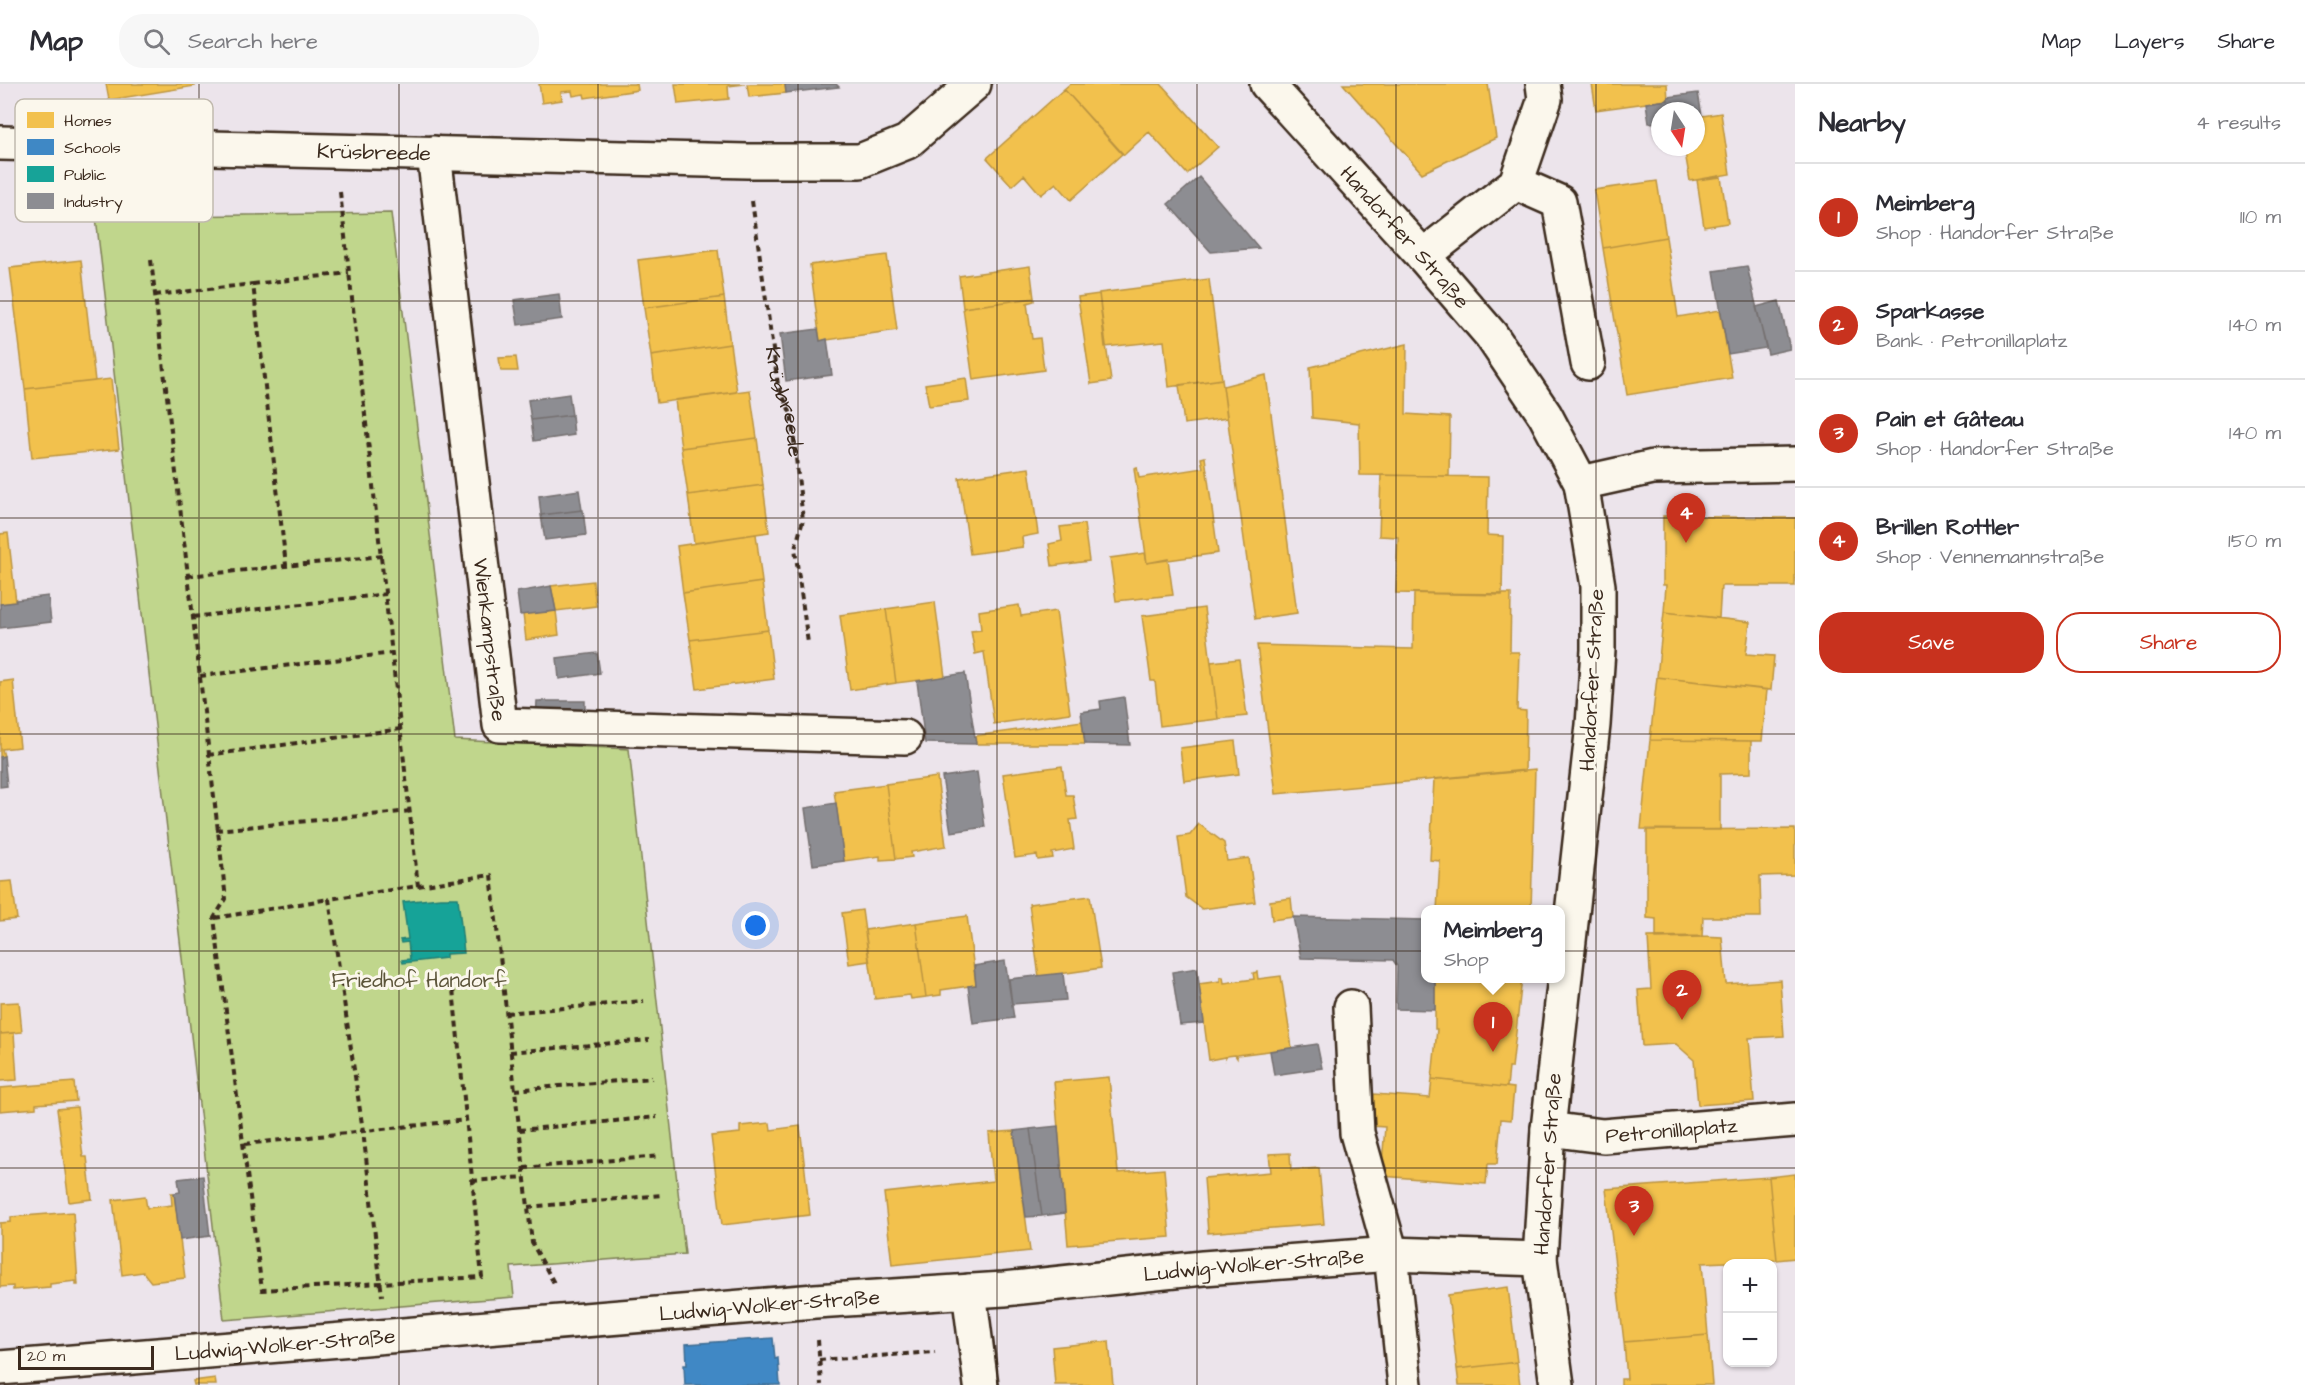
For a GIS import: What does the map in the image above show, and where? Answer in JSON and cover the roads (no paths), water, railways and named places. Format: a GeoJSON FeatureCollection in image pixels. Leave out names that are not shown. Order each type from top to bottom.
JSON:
{"type":"FeatureCollection","features":[{"type":"Feature","properties":{"kind":"street","name":"Krüsbreede"},"geometry":{"type":"LineString","coordinates":[[213,147],[747,161],[860,161],[907,142],[974,84]]}},
{"type":"Feature","properties":{"kind":"street","name":"Handorfer Straße"},"geometry":{"type":"LineString","coordinates":[[1268,84],[1424,256],[1491,335],[1545,416],[1581,483],[1598,586],[1598,650],[1593,725],[1565,976]]}},
{"type":"Feature","properties":{"kind":"street"},"geometry":{"type":"LineString","coordinates":[[1424,256],[1516,183],[1545,99],[1543,84]]}},
{"type":"Feature","properties":{"kind":"street","name":"Krüsbreede"},"geometry":{"type":"LineString","coordinates":[[0,143],[15,143]]}},
{"type":"Feature","properties":{"kind":"street","name":"Wienkampstraße"},"geometry":{"type":"LineString","coordinates":[[434,153],[500,725],[905,737]]}},
{"type":"Feature","properties":{"kind":"street"},"geometry":{"type":"LineString","coordinates":[[1516,183],[1559,202],[1588,363]]}},
{"type":"Feature","properties":{"kind":"street"},"geometry":{"type":"LineString","coordinates":[[1581,483],[1653,466],[1795,464]]}},
{"type":"Feature","properties":{"kind":"street","name":"Handorfer Straße"},"geometry":{"type":"LineString","coordinates":[[1557,1385],[1540,1260],[1548,1129],[1564,983]]}},
{"type":"Feature","properties":{"kind":"street"},"geometry":{"type":"LineString","coordinates":[[1350,1007],[1357,1133],[1391,1254],[1405,1385]]}},
{"type":"Feature","properties":{"kind":"street","name":"Petronillaplatz"},"geometry":{"type":"LineString","coordinates":[[1548,1129],[1603,1136],[1795,1120]]}},
{"type":"Feature","properties":{"kind":"street","name":"Ludwig-Wolker-Straße"},"geometry":{"type":"LineString","coordinates":[[0,1368],[969,1291],[1203,1268],[1391,1254],[1540,1260]]}},
{"type":"Feature","properties":{"kind":"street"},"geometry":{"type":"LineString","coordinates":[[969,1291],[981,1385]]}},
{"type":"Feature","properties":{"kind":"place","name":"Brillen Rottler"},"geometry":{"type":"Point","coordinates":[1686,543]}},
{"type":"Feature","properties":{"kind":"place","name":"Sparkasse"},"geometry":{"type":"Point","coordinates":[1682,1020]}},
{"type":"Feature","properties":{"kind":"place","name":"Meimberg"},"geometry":{"type":"Point","coordinates":[1493,1052]}},
{"type":"Feature","properties":{"kind":"place","name":"Pain et Gâteau"},"geometry":{"type":"Point","coordinates":[1634,1236]}},
{"type":"Feature","properties":{"kind":"park label","name":"Friedhof Handorf"},"geometry":{"type":"Point","coordinates":[419,980]}}]}
